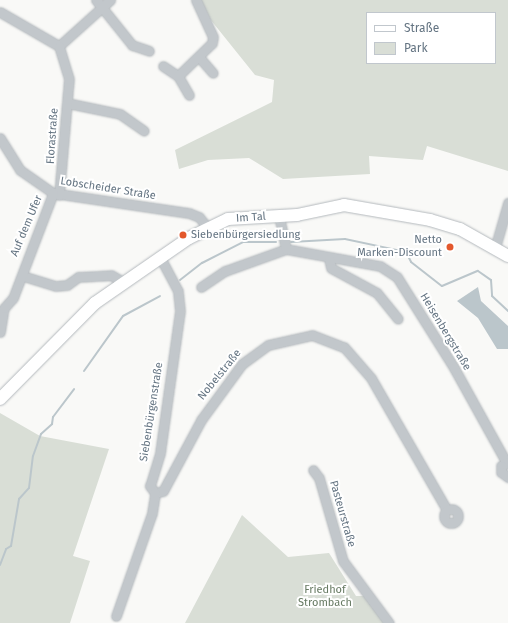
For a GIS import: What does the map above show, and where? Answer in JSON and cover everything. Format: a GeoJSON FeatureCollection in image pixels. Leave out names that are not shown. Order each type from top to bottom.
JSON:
{"type":"FeatureCollection","features":[{"type":"Feature","properties":{"kind":"main road","name":"Im Tal"},"geometry":{"type":"LineString","coordinates":[[0,399],[95,303],[123,282],[207,227],[228,219],[279,216],[344,205],[430,220],[478,237],[508,256]]}},
{"type":"Feature","properties":{"kind":"street"},"geometry":{"type":"LineString","coordinates":[[0,12],[59,46],[98,4],[110,0]]}},
{"type":"Feature","properties":{"kind":"street"},"geometry":{"type":"LineString","coordinates":[[178,76],[212,43],[213,36],[196,0]]}},
{"type":"Feature","properties":{"kind":"street"},"geometry":{"type":"LineString","coordinates":[[98,4],[132,45],[149,51]]}},
{"type":"Feature","properties":{"kind":"street","name":"Florastraße"},"geometry":{"type":"LineString","coordinates":[[56,194],[69,79],[59,46]]}},
{"type":"Feature","properties":{"kind":"street"},"geometry":{"type":"LineString","coordinates":[[199,57],[213,73]]}},
{"type":"Feature","properties":{"kind":"street"},"geometry":{"type":"LineString","coordinates":[[163,66],[178,76],[189,95]]}},
{"type":"Feature","properties":{"kind":"street","name":"Florastraße"},"geometry":{"type":"LineString","coordinates":[[67,103],[120,114],[144,131]]}},
{"type":"Feature","properties":{"kind":"street","name":"Lobscheider Straße"},"geometry":{"type":"LineString","coordinates":[[0,138],[20,170],[56,194],[189,213],[199,217],[207,227]]}},
{"type":"Feature","properties":{"kind":"street","name":"Auf dem Ufer"},"geometry":{"type":"LineString","coordinates":[[0,332],[4,308],[13,298],[23,276],[21,270],[56,194]]}},
{"type":"Feature","properties":{"kind":"street"},"geometry":{"type":"LineString","coordinates":[[495,248],[508,203]]}},
{"type":"Feature","properties":{"kind":"street"},"geometry":{"type":"LineString","coordinates":[[201,287],[225,271],[286,249],[279,216]]}},
{"type":"Feature","properties":{"kind":"street","name":"Heisenbergstraße"},"geometry":{"type":"LineString","coordinates":[[286,249],[329,259],[380,266],[397,277],[454,368],[507,462],[501,472],[508,477]]}},
{"type":"Feature","properties":{"kind":"street","name":"Siebenbürgenstraße"},"geometry":{"type":"LineString","coordinates":[[116,616],[152,513],[155,493],[150,486],[160,453],[180,311],[178,291],[160,257]]}},
{"type":"Feature","properties":{"kind":"street"},"geometry":{"type":"LineString","coordinates":[[329,259],[331,268],[377,293],[398,319]]}},
{"type":"Feature","properties":{"kind":"street"},"geometry":{"type":"LineString","coordinates":[[23,276],[56,286],[67,285],[78,277],[111,275],[123,282]]}},
{"type":"Feature","properties":{"kind":"street","name":"Nobelstraße"},"geometry":{"type":"LineString","coordinates":[[155,493],[163,491],[201,420],[242,364],[268,344],[312,335],[344,347],[372,378],[447,510]]}},
{"type":"Feature","properties":{"kind":"street","name":"Pasteurstraße"},"geometry":{"type":"LineString","coordinates":[[313,470],[319,478],[343,561],[389,623]]}},
{"type":"Feature","properties":{"kind":"green space"},"geometry":{"type":"Polygon","coordinates":[[[201,0],[508,0],[508,171],[427,146],[423,160],[369,156],[370,174],[283,179],[249,158],[208,160],[179,169],[175,150],[272,102],[274,80],[255,75],[210,19],[201,0]]]}},
{"type":"Feature","properties":{"kind":"green space"},"geometry":{"type":"Polygon","coordinates":[[[0,413],[40,436],[109,449],[73,556],[90,561],[70,623],[0,623],[0,413]]]}},
{"type":"Feature","properties":{"kind":"green space","name":"Friedhof Strombach"},"geometry":{"type":"Polygon","coordinates":[[[242,515],[288,557],[329,553],[356,596],[365,596],[384,623],[185,623],[242,515]]]}},
{"type":"Feature","properties":{"kind":"shaded area"},"geometry":{"type":"Polygon","coordinates":[[[478,287],[481,301],[508,326],[508,349],[497,349],[478,318],[457,301],[478,287]]]}},
{"type":"Feature","properties":{"kind":"waterway"},"geometry":{"type":"LineString","coordinates":[[291,242],[345,239],[406,252],[411,262],[442,286],[478,271],[491,280],[492,296],[508,311]]}},
{"type":"Feature","properties":{"kind":"waterway"},"geometry":{"type":"LineString","coordinates":[[180,280],[202,263],[243,242],[276,242]]}},
{"type":"Feature","properties":{"kind":"waterway"},"geometry":{"type":"LineString","coordinates":[[84,371],[123,316],[160,296]]}},
{"type":"Feature","properties":{"kind":"waterway"},"geometry":{"type":"LineString","coordinates":[[0,565],[6,549],[11,546],[19,499],[29,488],[33,456],[41,434],[52,424],[53,417],[74,389]]}},
{"type":"Feature","properties":{"kind":"place","name":"Siebenbürgersiedlung"},"geometry":{"type":"Point","coordinates":[183,235]}},
{"type":"Feature","properties":{"kind":"place","name":"Netto Marken-Discount"},"geometry":{"type":"Point","coordinates":[450,247]}}]}
